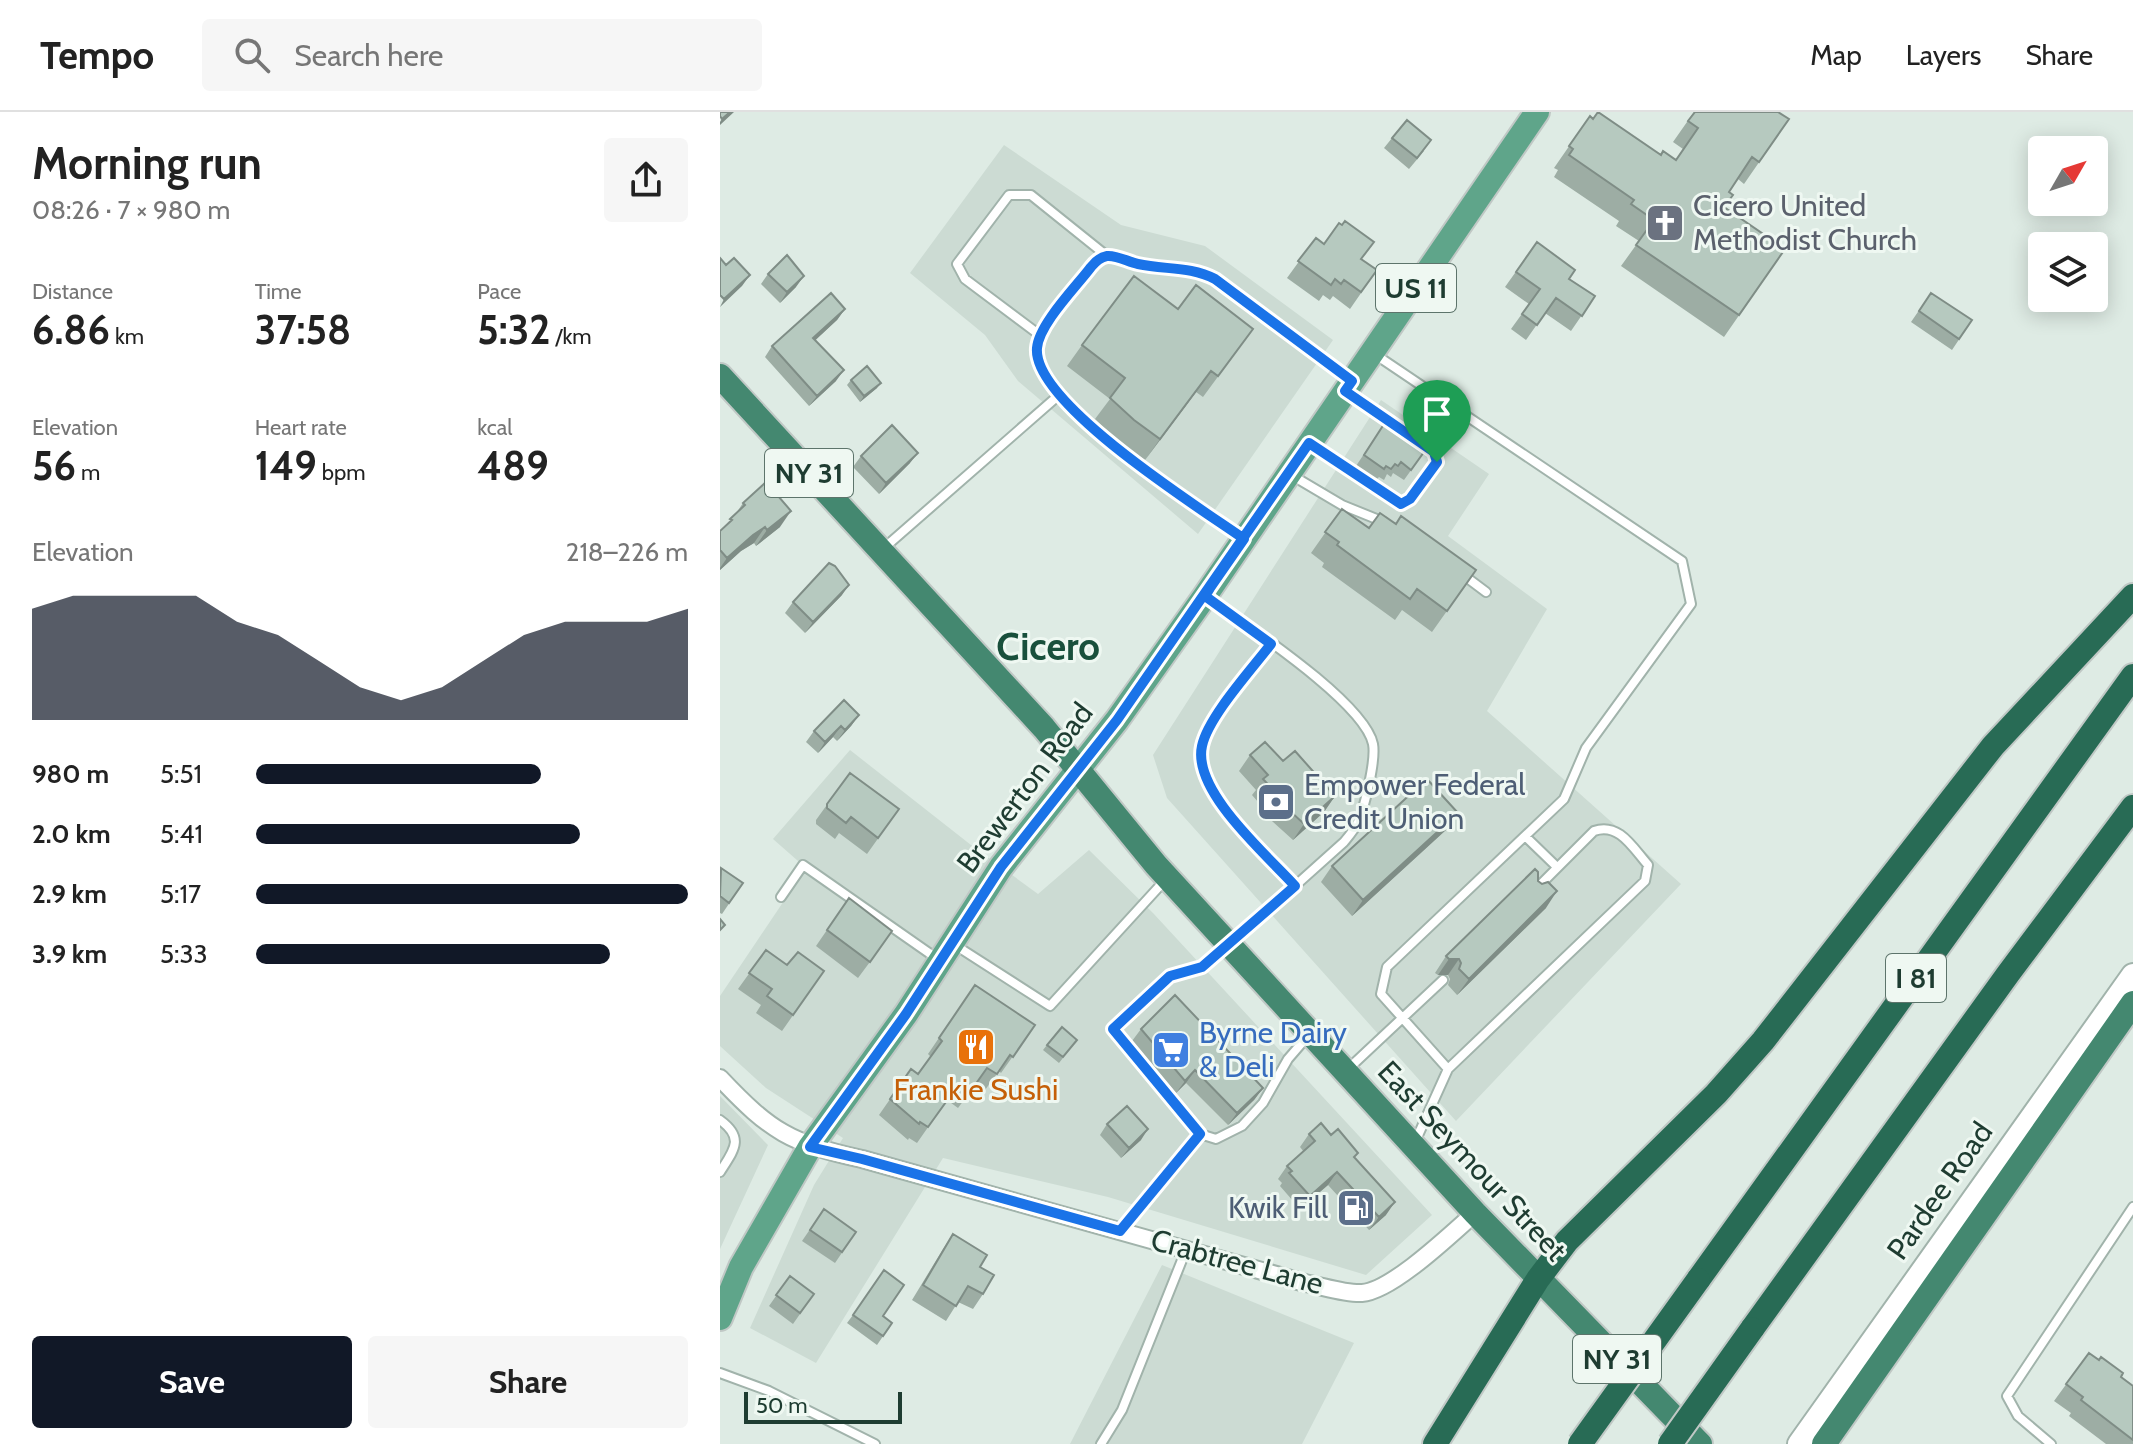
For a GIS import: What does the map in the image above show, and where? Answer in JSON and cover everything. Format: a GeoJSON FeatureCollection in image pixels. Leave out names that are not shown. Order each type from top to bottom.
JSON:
{"type":"FeatureCollection","features":[{"type":"Feature","properties":{"kind":"highway","name":"NY 31"},"geometry":{"type":"LineString","coordinates":[[720,376],[1044,728],[1078,769]]}},
{"type":"Feature","properties":{"kind":"highway"},"geometry":{"type":"LineString","coordinates":[[1435,1444],[1538,1279],[1567,1241],[1716,1094],[1754,1052],[1993,746],[2133,596]]}},
{"type":"Feature","properties":{"kind":"highway","name":"I 81"},"geometry":{"type":"LineString","coordinates":[[1580,1444],[2133,676]]}},
{"type":"Feature","properties":{"kind":"highway","name":"East Seymour Street"},"geometry":{"type":"LineString","coordinates":[[1078,769],[1167,877],[1413,1146],[1700,1444]]}},
{"type":"Feature","properties":{"kind":"highway","name":"I 81"},"geometry":{"type":"LineString","coordinates":[[1670,1444],[2008,974],[2133,807]]}},
{"type":"Feature","properties":{"kind":"highway","name":"Pardee Road"},"geometry":{"type":"LineString","coordinates":[[1824,1444],[2133,1003]]}},
{"type":"Feature","properties":{"kind":"main road","name":"Brewerton Road"},"geometry":{"type":"LineString","coordinates":[[720,1318],[741,1267],[810,1147],[946,952],[1001,867],[1117,720],[1205,596],[1537,112]]}},
{"type":"Feature","properties":{"kind":"street","name":"Pardee Road"},"geometry":{"type":"LineString","coordinates":[[1799,1444],[2133,975]]}},
{"type":"Feature","properties":{"kind":"street","name":"Crabtree Lane"},"geometry":{"type":"LineString","coordinates":[[720,1078],[771,1128],[810,1147],[1305,1283],[1362,1293],[1381,1287],[1407,1270],[1475,1213]]}},
{"type":"Feature","properties":{"kind":"lane"},"geometry":{"type":"LineString","coordinates":[[1041,336],[965,279],[957,264],[1009,195],[1031,195],[1107,256],[1138,264],[1185,268],[1215,279],[1434,452],[1437,462],[1410,499],[1401,504],[1309,443]]}},
{"type":"Feature","properties":{"kind":"lane"},"geometry":{"type":"LineString","coordinates":[[1107,256],[1098,259],[1091,267],[1041,336],[1037,356],[1059,395],[1115,447],[1244,539]]}},
{"type":"Feature","properties":{"kind":"lane"},"geometry":{"type":"LineString","coordinates":[[1372,353],[1682,561],[1691,604],[1586,748],[1564,799],[1387,967],[1381,994],[1448,1069]]}},
{"type":"Feature","properties":{"kind":"lane"},"geometry":{"type":"LineString","coordinates":[[881,551],[1059,395]]}},
{"type":"Feature","properties":{"kind":"lane"},"geometry":{"type":"LineString","coordinates":[[1289,474],[1342,505],[1391,525]]}},
{"type":"Feature","properties":{"kind":"lane"},"geometry":{"type":"LineString","coordinates":[[1455,568],[1486,592]]}},
{"type":"Feature","properties":{"kind":"lane"},"geometry":{"type":"LineString","coordinates":[[1205,596],[1315,677],[1354,713],[1368,730],[1373,745],[1372,765],[1358,823],[1344,842],[1202,967],[1170,976],[1113,1029],[1200,1134],[1216,1139],[1242,1126],[1263,1103],[1288,1059],[1310,1033]]}},
{"type":"Feature","properties":{"kind":"lane"},"geometry":{"type":"LineString","coordinates":[[1271,644],[1209,726],[1201,748],[1203,771],[1215,796],[1295,886]]}},
{"type":"Feature","properties":{"kind":"lane"},"geometry":{"type":"LineString","coordinates":[[1413,1146],[1448,1069],[1645,881],[1648,865],[1617,831],[1605,827],[1594,831],[1532,893]]}},
{"type":"Feature","properties":{"kind":"lane"},"geometry":{"type":"LineString","coordinates":[[1525,836],[1557,867]]}},
{"type":"Feature","properties":{"kind":"lane"},"geometry":{"type":"LineString","coordinates":[[781,897],[803,865],[946,952],[1050,1006],[1167,877]]}},
{"type":"Feature","properties":{"kind":"lane"},"geometry":{"type":"LineString","coordinates":[[1345,1072],[1443,980]]}},
{"type":"Feature","properties":{"kind":"lane"},"geometry":{"type":"LineString","coordinates":[[720,1120],[732,1129],[736,1139],[720,1172]]}},
{"type":"Feature","properties":{"kind":"lane"},"geometry":{"type":"LineString","coordinates":[[1120,1231],[1200,1134]]}},
{"type":"Feature","properties":{"kind":"lane"},"geometry":{"type":"LineString","coordinates":[[2051,1444],[2018,1416],[2007,1396],[2133,1207]]}},
{"type":"Feature","properties":{"kind":"lane"},"geometry":{"type":"LineString","coordinates":[[1101,1444],[1122,1410],[1186,1249]]}},
{"type":"Feature","properties":{"kind":"lane"},"geometry":{"type":"LineString","coordinates":[[720,1373],[769,1391],[875,1444]]}},
{"type":"Feature","properties":{"kind":"shaded area"},"geometry":{"type":"Polygon","coordinates":[[[1004,145],[1121,225],[1205,246],[1333,340],[1198,534],[1018,381],[985,335],[910,273],[1004,145]]]}},
{"type":"Feature","properties":{"kind":"shaded area"},"geometry":{"type":"Polygon","coordinates":[[[1381,400],[1489,474],[1448,536],[1547,609],[1487,711],[1681,884],[1456,1121],[1167,798],[1153,755],[1381,400]]]}},
{"type":"Feature","properties":{"kind":"shaded area"},"geometry":{"type":"Polygon","coordinates":[[[850,750],[1038,894],[1089,850],[1153,913],[1432,1215],[1366,1275],[1108,1197],[943,1158],[816,1363],[750,1328],[814,1185],[843,1138],[766,1088],[720,1046],[720,996],[806,868],[773,839],[850,750]]]}},
{"type":"Feature","properties":{"kind":"shaded area"},"geometry":{"type":"Polygon","coordinates":[[[720,1096],[768,1145],[720,1249],[720,1096]]]}},
{"type":"Feature","properties":{"kind":"shaded area"},"geometry":{"type":"Polygon","coordinates":[[[1162,1265],[1354,1343],[1302,1444],[1070,1444],[1162,1265]]]}},
{"type":"Feature","properties":{"kind":"building","name":"Cicero United Methodist Church"},"geometry":{"type":"Polygon","coordinates":[[[1598,112],[1661,155],[1663,151],[1676,160],[1698,128],[1688,121],[1695,112],[1778,112],[1789,119],[1759,162],[1752,157],[1729,192],[1733,195],[1724,207],[1785,249],[1739,315],[1636,245],[1654,220],[1631,204],[1634,200],[1569,155],[1573,149],[1569,146],[1590,116],[1593,119],[1598,112]]]}},
{"type":"Feature","properties":{"kind":"building"},"geometry":{"type":"Polygon","coordinates":[[[1407,120],[1431,140],[1417,158],[1392,138],[1407,120]]]}},
{"type":"Feature","properties":{"kind":"building"},"geometry":{"type":"Polygon","coordinates":[[[1345,221],[1374,242],[1361,259],[1377,270],[1361,292],[1344,280],[1341,284],[1335,279],[1331,285],[1298,261],[1316,238],[1324,244],[1339,223],[1342,225],[1345,221]]]}},
{"type":"Feature","properties":{"kind":"building"},"geometry":{"type":"Polygon","coordinates":[[[1537,242],[1575,270],[1569,279],[1595,296],[1582,316],[1556,298],[1537,325],[1522,314],[1540,289],[1516,272],[1537,242]]]}},
{"type":"Feature","properties":{"kind":"building"},"geometry":{"type":"Polygon","coordinates":[[[787,255],[804,276],[787,292],[768,274],[787,255]]]}},
{"type":"Feature","properties":{"kind":"building"},"geometry":{"type":"Polygon","coordinates":[[[720,258],[726,265],[734,258],[750,275],[724,299],[720,295],[720,258]]]}},
{"type":"Feature","properties":{"kind":"building"},"geometry":{"type":"Polygon","coordinates":[[[1134,276],[1178,309],[1196,285],[1253,329],[1218,376],[1211,371],[1160,439],[1110,398],[1125,378],[1082,345],[1134,276]]]}},
{"type":"Feature","properties":{"kind":"building"},"geometry":{"type":"Polygon","coordinates":[[[831,293],[845,309],[813,338],[844,370],[817,396],[772,346],[831,293]]]}},
{"type":"Feature","properties":{"kind":"building"},"geometry":{"type":"Polygon","coordinates":[[[1931,293],[1972,320],[1959,339],[1919,311],[1931,293]]]}},
{"type":"Feature","properties":{"kind":"building"},"geometry":{"type":"Polygon","coordinates":[[[867,366],[881,383],[864,396],[851,380],[867,366]]]}},
{"type":"Feature","properties":{"kind":"building"},"geometry":{"type":"Polygon","coordinates":[[[1386,421],[1398,430],[1401,425],[1429,445],[1411,470],[1401,462],[1391,469],[1386,466],[1384,469],[1364,455],[1386,421]]]}},
{"type":"Feature","properties":{"kind":"building"},"geometry":{"type":"Polygon","coordinates":[[[892,425],[918,453],[886,483],[861,456],[892,425]]]}},
{"type":"Feature","properties":{"kind":"building"},"geometry":{"type":"Polygon","coordinates":[[[766,482],[791,511],[767,530],[765,527],[753,535],[727,558],[720,550],[720,531],[766,482]]]}},
{"type":"Feature","properties":{"kind":"building"},"geometry":{"type":"Polygon","coordinates":[[[1342,509],[1369,528],[1380,513],[1396,524],[1401,516],[1476,570],[1447,611],[1417,589],[1410,599],[1337,545],[1339,542],[1325,532],[1342,509]]]}},
{"type":"Feature","properties":{"kind":"building"},"geometry":{"type":"Polygon","coordinates":[[[829,563],[835,566],[849,585],[813,622],[793,602],[829,563]]]}},
{"type":"Feature","properties":{"kind":"building"},"geometry":{"type":"Polygon","coordinates":[[[844,700],[859,715],[845,730],[841,726],[825,742],[814,731],[844,700]]]}},
{"type":"Feature","properties":{"kind":"building"},"geometry":{"type":"Polygon","coordinates":[[[1265,742],[1283,761],[1295,751],[1335,796],[1304,824],[1275,797],[1277,794],[1263,779],[1268,775],[1250,755],[1265,742]]]}},
{"type":"Feature","properties":{"kind":"building"},"geometry":{"type":"Polygon","coordinates":[[[850,773],[899,809],[878,838],[851,817],[846,823],[827,808],[850,773]]]}},
{"type":"Feature","properties":{"kind":"building"},"geometry":{"type":"Polygon","coordinates":[[[1427,779],[1458,813],[1363,900],[1332,866],[1427,779]]]}},
{"type":"Feature","properties":{"kind":"building"},"geometry":{"type":"Polygon","coordinates":[[[721,868],[743,883],[729,903],[720,896],[721,868]]]}},
{"type":"Feature","properties":{"kind":"building"},"geometry":{"type":"Polygon","coordinates":[[[1535,869],[1538,881],[1542,884],[1548,882],[1557,891],[1469,979],[1459,969],[1459,959],[1446,956],[1535,869]]]}},
{"type":"Feature","properties":{"kind":"building"},"geometry":{"type":"Polygon","coordinates":[[[849,898],[892,931],[870,962],[827,930],[849,898]]]}},
{"type":"Feature","properties":{"kind":"building"},"geometry":{"type":"Polygon","coordinates":[[[766,950],[787,965],[798,952],[824,971],[793,1015],[767,996],[772,989],[749,973],[766,950]]]}},
{"type":"Feature","properties":{"kind":"building"},"geometry":{"type":"Polygon","coordinates":[[[975,985],[1035,1025],[997,1074],[987,1068],[970,1092],[959,1084],[928,1127],[919,1124],[890,1099],[911,1069],[918,1074],[942,1041],[939,1038],[975,985]]]}},
{"type":"Feature","properties":{"kind":"building"},"geometry":{"type":"Polygon","coordinates":[[[1175,995],[1263,1088],[1237,1113],[1195,1070],[1185,1081],[1141,1029],[1175,995]]]}},
{"type":"Feature","properties":{"kind":"building"},"geometry":{"type":"Polygon","coordinates":[[[1062,1027],[1077,1040],[1063,1057],[1047,1045],[1062,1027]]]}},
{"type":"Feature","properties":{"kind":"building"},"geometry":{"type":"Polygon","coordinates":[[[1127,1106],[1148,1129],[1129,1148],[1107,1124],[1127,1106]]]}},
{"type":"Feature","properties":{"kind":"building"},"geometry":{"type":"Polygon","coordinates":[[[1321,1123],[1331,1135],[1338,1129],[1358,1153],[1354,1157],[1395,1202],[1379,1217],[1337,1172],[1310,1196],[1289,1173],[1292,1171],[1287,1166],[1315,1141],[1309,1134],[1321,1123]]]}},
{"type":"Feature","properties":{"kind":"building"},"geometry":{"type":"Polygon","coordinates":[[[824,1209],[856,1232],[842,1252],[810,1230],[824,1209]]]}},
{"type":"Feature","properties":{"kind":"building"},"geometry":{"type":"Polygon","coordinates":[[[953,1234],[987,1255],[980,1267],[994,1275],[983,1294],[968,1286],[956,1306],[923,1285],[953,1234]]]}},
{"type":"Feature","properties":{"kind":"building"},"geometry":{"type":"Polygon","coordinates":[[[884,1270],[904,1285],[883,1316],[892,1323],[883,1336],[853,1315],[884,1270]]]}},
{"type":"Feature","properties":{"kind":"building"},"geometry":{"type":"Polygon","coordinates":[[[790,1276],[814,1294],[800,1313],[776,1295],[790,1276]]]}},
{"type":"Feature","properties":{"kind":"building"},"geometry":{"type":"Polygon","coordinates":[[[2089,1353],[2099,1360],[2101,1357],[2123,1373],[2121,1377],[2133,1386],[2133,1440],[2081,1400],[2083,1397],[2066,1384],[2089,1353]]]}},
{"type":"Feature","properties":{"kind":"place","name":"Cicero United Methodist Church"},"geometry":{"type":"Point","coordinates":[1665,223]}},
{"type":"Feature","properties":{"kind":"place","name":"Empower Federal Credit Union"},"geometry":{"type":"Point","coordinates":[1276,802]}},
{"type":"Feature","properties":{"kind":"place","name":"Frankie Sushi"},"geometry":{"type":"Point","coordinates":[976,1047]}},
{"type":"Feature","properties":{"kind":"place","name":"Byrne Dairy & Deli"},"geometry":{"type":"Point","coordinates":[1171,1050]}},
{"type":"Feature","properties":{"kind":"place","name":"Kwik Fill"},"geometry":{"type":"Point","coordinates":[1356,1208]}},
{"type":"Feature","properties":{"kind":"district","name":"Cicero"},"geometry":{"type":"Point","coordinates":[1048,647]}},
{"type":"Feature","properties":{"kind":"route"},"geometry":{"type":"LineString","coordinates":[[1437,462],[1410,499],[1401,504],[1309,443],[1244,539],[1205,596],[1117,720],[1001,867],[906,1014],[810,1147],[1120,1231],[1200,1134],[1113,1029],[1170,976],[1202,967],[1295,886],[1215,796],[1203,771],[1201,748],[1209,726],[1271,644],[1205,596],[1210,588],[1244,539],[1115,447],[1082,419],[1059,395],[1037,356],[1037,344],[1043,330],[1098,259],[1107,256],[1138,264],[1185,268],[1215,279],[1352,381],[1345,391],[1434,452],[1437,462]]}}]}
